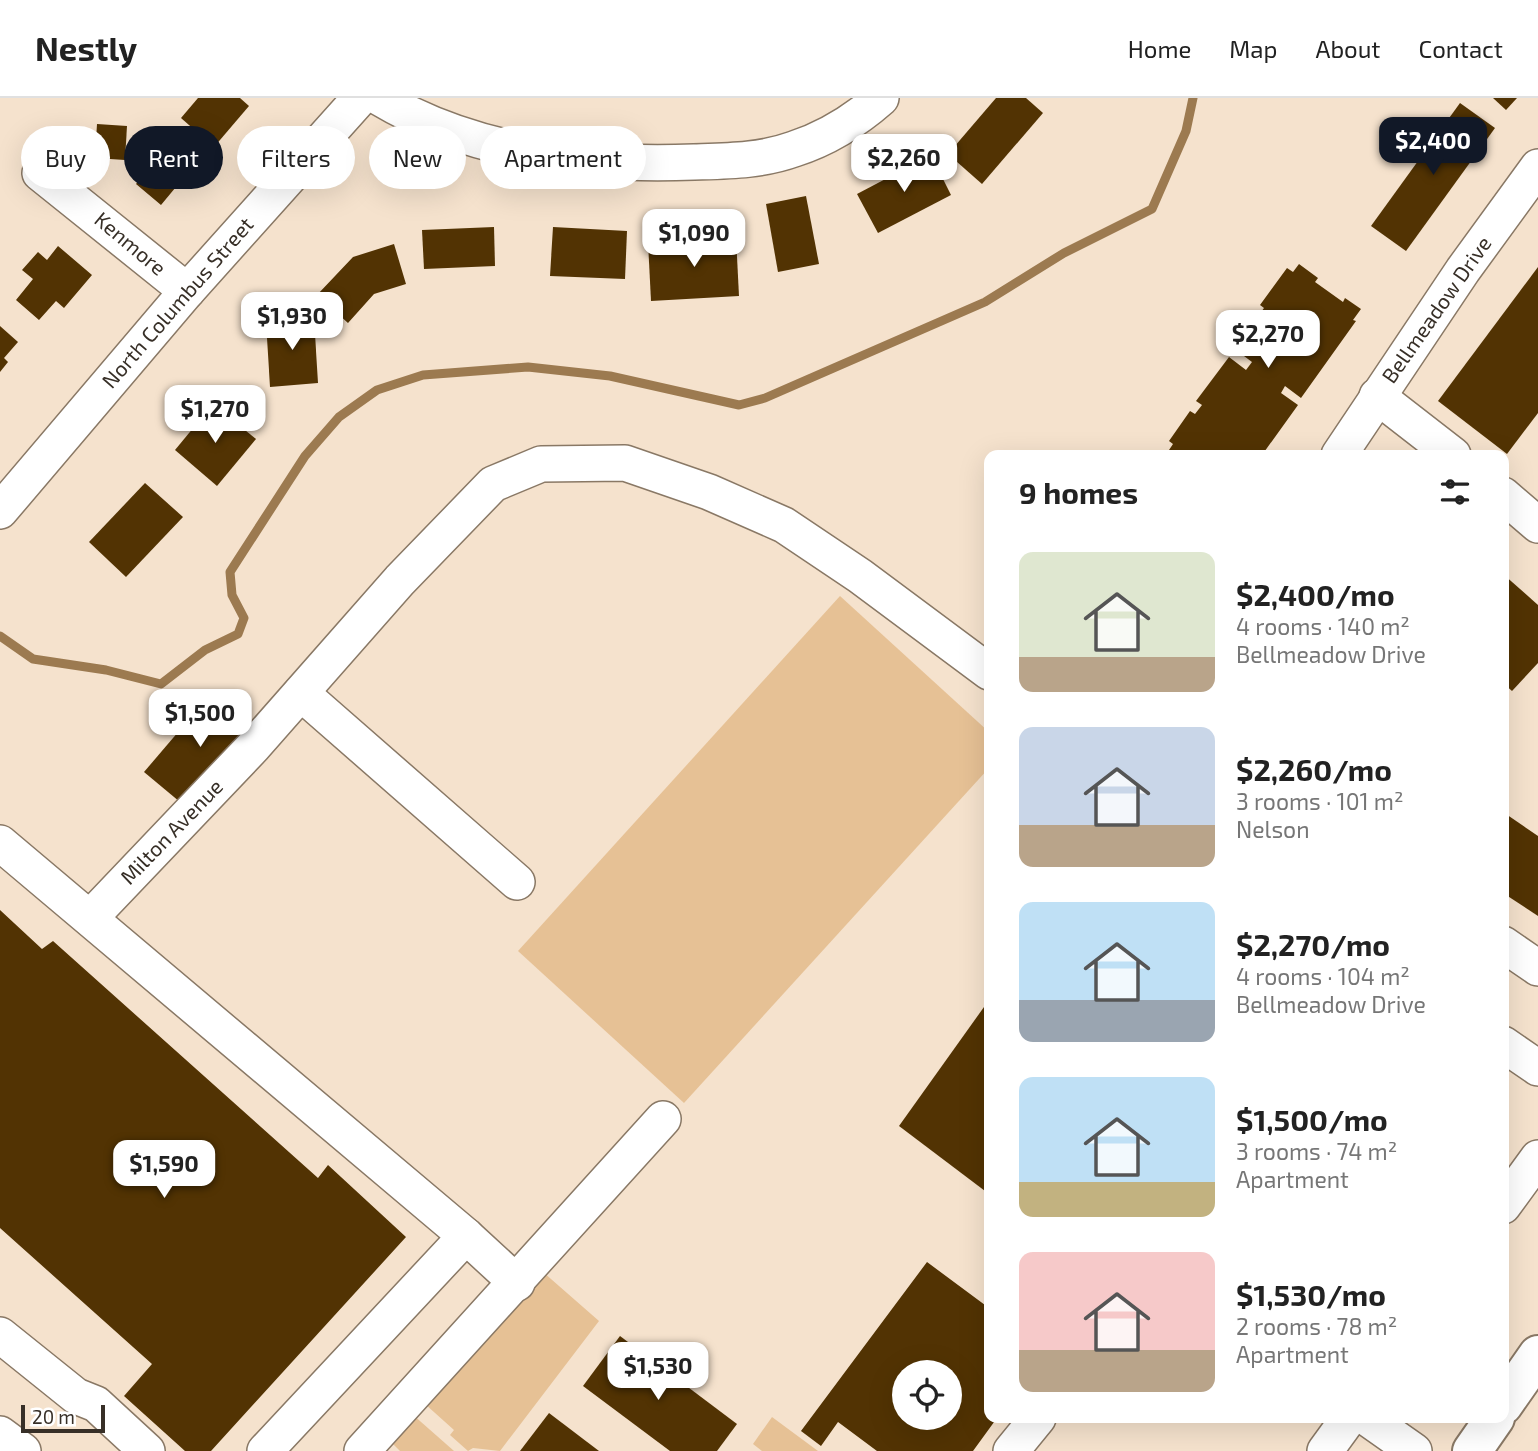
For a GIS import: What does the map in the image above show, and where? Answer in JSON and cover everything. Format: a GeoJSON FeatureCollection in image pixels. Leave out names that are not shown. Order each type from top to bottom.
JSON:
{"type":"FeatureCollection","features":[{"type":"Feature","properties":{"kind":"main road"},"geometry":{"type":"LineString","coordinates":[[1509,1396],[1538,1354]]}},
{"type":"Feature","properties":{"kind":"main road"},"geometry":{"type":"LineString","coordinates":[[1472,1451],[1492,1423]]}},
{"type":"Feature","properties":{"kind":"street","name":"North Columbus Street"},"geometry":{"type":"LineString","coordinates":[[0,511],[187,291],[359,98]]}},
{"type":"Feature","properties":{"kind":"street"},"geometry":{"type":"LineString","coordinates":[[380,98],[434,126],[472,139],[551,156],[673,163],[754,160],[794,149],[832,132],[881,98]]}},
{"type":"Feature","properties":{"kind":"street","name":"Bellmeadow Drive"},"geometry":{"type":"LineString","coordinates":[[1342,450],[1377,396],[1538,167]]}},
{"type":"Feature","properties":{"kind":"street","name":"Kenmore"},"geometry":{"type":"LineString","coordinates":[[61,189],[187,291]]}},
{"type":"Feature","properties":{"kind":"street"},"geometry":{"type":"LineString","coordinates":[[1377,396],[1447,450]]}},
{"type":"Feature","properties":{"kind":"street","name":"Milton Avenue"},"geometry":{"type":"LineString","coordinates":[[91,917],[253,747],[400,580],[493,484],[541,464],[625,463],[709,492],[784,525],[860,576],[984,668]]}},
{"type":"Feature","properties":{"kind":"street"},"geometry":{"type":"LineString","coordinates":[[301,693],[517,882]]}},
{"type":"Feature","properties":{"kind":"street"},"geometry":{"type":"LineString","coordinates":[[0,843],[466,1236],[517,1283]]}},
{"type":"Feature","properties":{"kind":"street"},"geometry":{"type":"LineString","coordinates":[[1509,948],[1538,968]]}},
{"type":"Feature","properties":{"kind":"street"},"geometry":{"type":"LineString","coordinates":[[1509,1048],[1538,1068]]}},
{"type":"Feature","properties":{"kind":"street"},"geometry":{"type":"LineString","coordinates":[[362,1451],[663,1119]]}},
{"type":"Feature","properties":{"kind":"street"},"geometry":{"type":"LineString","coordinates":[[1509,1198],[1538,1158]]}},
{"type":"Feature","properties":{"kind":"street"},"geometry":{"type":"LineString","coordinates":[[265,1451],[466,1236]]}},
{"type":"Feature","properties":{"kind":"street"},"geometry":{"type":"LineString","coordinates":[[0,1335],[76,1396],[96,1404],[147,1451]]}},
{"type":"Feature","properties":{"kind":"street"},"geometry":{"type":"LineString","coordinates":[[1012,1451],[1034,1423]]}},
{"type":"Feature","properties":{"kind":"street"},"geometry":{"type":"LineString","coordinates":[[1325,1451],[1345,1423]]}},
{"type":"Feature","properties":{"kind":"street"},"geometry":{"type":"LineString","coordinates":[[1374,1423],[1414,1451]]}},
{"type":"Feature","properties":{"kind":"street"},"geometry":{"type":"LineString","coordinates":[[0,1434],[23,1451]]}},
{"type":"Feature","properties":{"kind":"shaded area"},"geometry":{"type":"Polygon","coordinates":[[[840,596],[984,727],[984,773],[684,1103],[518,951],[840,596]]]}},
{"type":"Feature","properties":{"kind":"shaded area"},"geometry":{"type":"Polygon","coordinates":[[[543,1272],[599,1321],[500,1451],[473,1448],[468,1451],[450,1435],[454,1430],[425,1404],[543,1272]]]}},
{"type":"Feature","properties":{"kind":"shaded area"},"geometry":{"type":"Polygon","coordinates":[[[412,1414],[454,1451],[400,1451],[389,1440],[412,1414]]]}},
{"type":"Feature","properties":{"kind":"shaded area"},"geometry":{"type":"Polygon","coordinates":[[[772,1417],[818,1451],[762,1451],[753,1444],[772,1417]]]}},
{"type":"Feature","properties":{"kind":"building"},"geometry":{"type":"Polygon","coordinates":[[[198,98],[240,98],[249,106],[223,136],[223,126],[190,126],[181,118],[198,98]]]}},
{"type":"Feature","properties":{"kind":"building"},"geometry":{"type":"Polygon","coordinates":[[[996,98],[1026,98],[1043,113],[982,184],[948,154],[996,98]]]}},
{"type":"Feature","properties":{"kind":"building"},"geometry":{"type":"Polygon","coordinates":[[[1493,98],[1517,98],[1506,110],[1493,98]]]}},
{"type":"Feature","properties":{"kind":"building"},"geometry":{"type":"Polygon","coordinates":[[[1460,103],[1495,128],[1406,251],[1371,226],[1460,103]]]}},
{"type":"Feature","properties":{"kind":"building"},"geometry":{"type":"Polygon","coordinates":[[[97,124],[127,126],[124,126],[124,160],[110,159],[110,126],[97,124]]]}},
{"type":"Feature","properties":{"kind":"building"},"geometry":{"type":"Polygon","coordinates":[[[931,155],[951,195],[878,233],[857,194],[931,155]]]}},
{"type":"Feature","properties":{"kind":"building"},"geometry":{"type":"Polygon","coordinates":[[[142,189],[174,189],[161,205],[142,189]]]}},
{"type":"Feature","properties":{"kind":"building"},"geometry":{"type":"Polygon","coordinates":[[[806,196],[819,264],[778,272],[766,204],[806,196]]]}},
{"type":"Feature","properties":{"kind":"building"},"geometry":{"type":"Polygon","coordinates":[[[494,227],[495,266],[424,269],[422,230],[494,227]]]}},
{"type":"Feature","properties":{"kind":"building"},"geometry":{"type":"Polygon","coordinates":[[[553,227],[627,231],[625,279],[550,276],[553,227]]]}},
{"type":"Feature","properties":{"kind":"building"},"geometry":{"type":"Polygon","coordinates":[[[736,237],[739,296],[651,301],[648,242],[736,237]]]}},
{"type":"Feature","properties":{"kind":"building"},"geometry":{"type":"Polygon","coordinates":[[[394,244],[406,284],[374,294],[348,323],[317,295],[353,257],[394,244]]]}},
{"type":"Feature","properties":{"kind":"building"},"geometry":{"type":"Polygon","coordinates":[[[58,246],[92,275],[64,308],[56,301],[39,320],[16,300],[33,279],[22,270],[38,252],[47,260],[58,246]]]}},
{"type":"Feature","properties":{"kind":"building"},"geometry":{"type":"Polygon","coordinates":[[[1299,264],[1318,278],[1315,282],[1343,302],[1345,298],[1361,309],[1353,320],[1356,321],[1301,398],[1285,386],[1281,393],[1298,405],[1266,450],[1169,450],[1173,444],[1169,441],[1190,411],[1195,414],[1202,405],[1196,401],[1229,357],[1246,370],[1252,362],[1236,350],[1253,326],[1257,328],[1261,322],[1256,319],[1264,308],[1260,305],[1287,268],[1293,272],[1299,264]]]}},
{"type":"Feature","properties":{"kind":"building"},"geometry":{"type":"Polygon","coordinates":[[[1538,267],[1538,413],[1509,451],[1502,450],[1438,401],[1538,267]]]}},
{"type":"Feature","properties":{"kind":"building"},"geometry":{"type":"Polygon","coordinates":[[[314,318],[318,383],[270,387],[266,321],[314,318]]]}},
{"type":"Feature","properties":{"kind":"building"},"geometry":{"type":"Polygon","coordinates":[[[0,326],[18,342],[4,358],[8,362],[0,372],[0,326]]]}},
{"type":"Feature","properties":{"kind":"building"},"geometry":{"type":"Polygon","coordinates":[[[213,404],[256,439],[217,486],[175,450],[213,404]]]}},
{"type":"Feature","properties":{"kind":"building"},"geometry":{"type":"Polygon","coordinates":[[[145,483],[183,517],[126,577],[89,542],[145,483]]]}},
{"type":"Feature","properties":{"kind":"building"},"geometry":{"type":"Polygon","coordinates":[[[1509,579],[1538,605],[1538,663],[1512,691],[1509,688],[1509,579]]]}},
{"type":"Feature","properties":{"kind":"building"},"geometry":{"type":"Polygon","coordinates":[[[214,690],[255,725],[186,807],[144,772],[214,690]]]}},
{"type":"Feature","properties":{"kind":"building"},"geometry":{"type":"Polygon","coordinates":[[[1509,816],[1538,836],[1538,916],[1509,897],[1509,816]]]}},
{"type":"Feature","properties":{"kind":"building"},"geometry":{"type":"Polygon","coordinates":[[[0,910],[42,949],[53,941],[318,1178],[328,1165],[406,1237],[211,1451],[185,1451],[124,1396],[152,1364],[0,1228],[0,910]]]}},
{"type":"Feature","properties":{"kind":"building"},"geometry":{"type":"Polygon","coordinates":[[[984,1007],[984,1190],[899,1126],[984,1007]]]}},
{"type":"Feature","properties":{"kind":"building"},"geometry":{"type":"Polygon","coordinates":[[[927,1262],[984,1304],[984,1423],[993,1423],[973,1451],[877,1451],[838,1422],[821,1446],[801,1431],[927,1262]]]}},
{"type":"Feature","properties":{"kind":"building"},"geometry":{"type":"Polygon","coordinates":[[[620,1336],[737,1424],[717,1451],[670,1451],[583,1386],[620,1336]]]}},
{"type":"Feature","properties":{"kind":"building"},"geometry":{"type":"Polygon","coordinates":[[[549,1413],[599,1451],[520,1451],[549,1413]]]}},
{"type":"Feature","properties":{"kind":"waterway"},"geometry":{"type":"LineString","coordinates":[[0,636],[33,659],[106,670],[161,684],[205,650],[238,634],[244,618],[232,595],[230,572],[305,456],[339,417],[377,390],[423,375],[528,367],[610,376],[739,405],[765,398],[985,302],[1064,253],[1152,209],[1186,131],[1193,98]]}}]}
